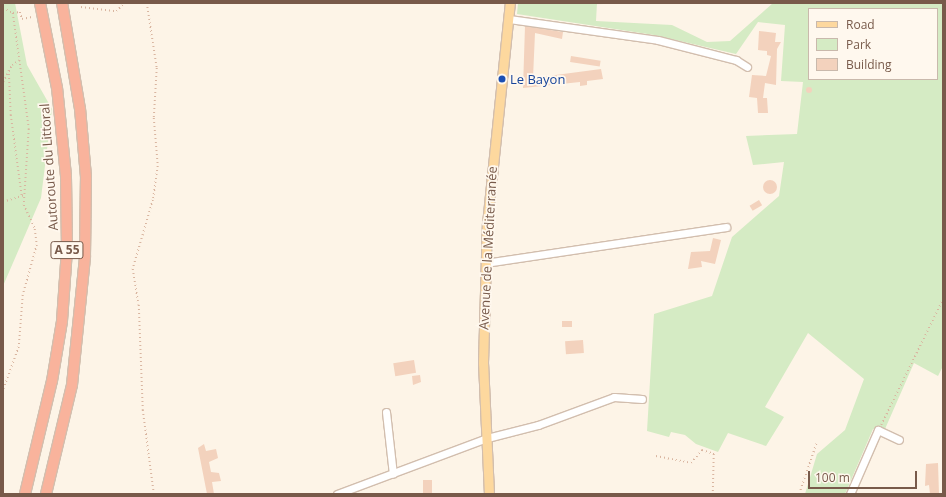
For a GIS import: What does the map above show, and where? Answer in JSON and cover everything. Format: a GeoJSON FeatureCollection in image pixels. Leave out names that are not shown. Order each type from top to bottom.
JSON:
{"type":"FeatureCollection","features":[{"type":"Feature","properties":{"kind":"highway","name":"Autoroute du Littoral"},"geometry":{"type":"LineString","coordinates":[[25,494],[41,436],[56,358],[67,249],[66,176],[57,88],[40,3]]}},
{"type":"Feature","properties":{"kind":"highway","name":"A 55"},"geometry":{"type":"LineString","coordinates":[[46,494],[72,385],[85,256],[86,177],[80,109],[62,3]]}},
{"type":"Feature","properties":{"kind":"main road","name":"Avenue de la Méditerranée"},"geometry":{"type":"LineString","coordinates":[[489,494],[484,363],[485,263],[492,166],[510,3]]}},
{"type":"Feature","properties":{"kind":"street"},"geometry":{"type":"LineString","coordinates":[[509,19],[658,40],[736,60],[747,67]]}},
{"type":"Feature","properties":{"kind":"street"},"geometry":{"type":"LineString","coordinates":[[485,263],[726,227]]}},
{"type":"Feature","properties":{"kind":"street"},"geometry":{"type":"LineString","coordinates":[[337,494],[487,438],[538,425],[614,396],[642,399]]}},
{"type":"Feature","properties":{"kind":"street"},"geometry":{"type":"LineString","coordinates":[[386,412],[393,474]]}},
{"type":"Feature","properties":{"kind":"street"},"geometry":{"type":"LineString","coordinates":[[850,494],[878,430],[899,440]]}},
{"type":"Feature","properties":{"kind":"path"},"geometry":{"type":"LineString","coordinates":[[81,7],[116,11],[125,3]]}},
{"type":"Feature","properties":{"kind":"path"},"geometry":{"type":"LineString","coordinates":[[147,3],[157,68],[154,118],[158,166],[153,200],[133,269],[139,305],[143,410],[154,494]]}},
{"type":"Feature","properties":{"kind":"path"},"geometry":{"type":"LineString","coordinates":[[3,8],[13,13],[20,12],[22,19],[32,17]]}},
{"type":"Feature","properties":{"kind":"path"},"geometry":{"type":"LineString","coordinates":[[3,390],[19,347],[23,295],[37,245],[33,220],[24,205],[29,129],[13,13]]}},
{"type":"Feature","properties":{"kind":"path"},"geometry":{"type":"LineString","coordinates":[[3,82],[9,70],[20,60]]}},
{"type":"Feature","properties":{"kind":"path"},"geometry":{"type":"LineString","coordinates":[[9,70],[10,115],[22,196]]}},
{"type":"Feature","properties":{"kind":"path"},"geometry":{"type":"LineString","coordinates":[[3,202],[25,195]]}},
{"type":"Feature","properties":{"kind":"path"},"geometry":{"type":"LineString","coordinates":[[878,430],[943,299]]}},
{"type":"Feature","properties":{"kind":"path"},"geometry":{"type":"LineString","coordinates":[[799,494],[816,444]]}},
{"type":"Feature","properties":{"kind":"path"},"geometry":{"type":"LineString","coordinates":[[656,456],[691,463],[702,450],[714,454],[713,494]]}},
{"type":"Feature","properties":{"kind":"green space"},"geometry":{"type":"Polygon","coordinates":[[[3,3],[15,3],[27,65],[52,109],[41,198],[3,286],[3,3]]]}},
{"type":"Feature","properties":{"kind":"green space"},"geometry":{"type":"Polygon","coordinates":[[[518,3],[597,3],[596,21],[672,25],[707,42],[730,41],[773,3],[943,3],[943,366],[938,376],[914,363],[885,429],[873,429],[845,494],[805,494],[817,454],[845,430],[864,379],[808,333],[765,407],[784,417],[766,446],[728,433],[718,452],[696,444],[685,435],[671,432],[669,437],[647,431],[654,314],[712,296],[732,237],[779,196],[784,162],[753,165],[746,136],[797,134],[803,82],[781,81],[785,25],[758,22],[736,54],[654,35],[517,14],[518,3]]]}},
{"type":"Feature","properties":{"kind":"building"},"geometry":{"type":"Polygon","coordinates":[[[525,26],[563,32],[562,39],[535,33],[533,78],[601,69],[603,79],[587,81],[587,85],[580,86],[580,82],[523,88],[525,26]]]}},
{"type":"Feature","properties":{"kind":"building"},"geometry":{"type":"Polygon","coordinates":[[[759,31],[776,33],[775,42],[781,42],[777,49],[776,85],[765,83],[763,98],[767,98],[768,113],[758,113],[757,98],[749,97],[752,75],[766,76],[771,56],[767,55],[767,51],[758,50],[759,31]]]}},
{"type":"Feature","properties":{"kind":"building"},"geometry":{"type":"Polygon","coordinates":[[[571,56],[601,61],[600,67],[570,62],[571,56]]]}},
{"type":"Feature","properties":{"kind":"building"},"geometry":{"type":"Polygon","coordinates":[[[809,87],[812,90],[809,93],[806,90],[809,87]]]}},
{"type":"Feature","properties":{"kind":"building"},"geometry":{"type":"Polygon","coordinates":[[[767,180],[773,180],[777,184],[777,190],[773,194],[767,194],[763,190],[763,184],[767,180]]]}},
{"type":"Feature","properties":{"kind":"building"},"geometry":{"type":"Polygon","coordinates":[[[759,200],[762,205],[753,211],[750,206],[759,200]]]}},
{"type":"Feature","properties":{"kind":"building"},"geometry":{"type":"Polygon","coordinates":[[[713,238],[721,240],[715,264],[701,261],[702,267],[688,269],[691,252],[710,251],[713,238]]]}},
{"type":"Feature","properties":{"kind":"building"},"geometry":{"type":"Polygon","coordinates":[[[562,321],[572,321],[572,327],[562,327],[562,321]]]}},
{"type":"Feature","properties":{"kind":"building"},"geometry":{"type":"Polygon","coordinates":[[[583,340],[584,353],[566,354],[565,341],[583,340]]]}},
{"type":"Feature","properties":{"kind":"building"},"geometry":{"type":"Polygon","coordinates":[[[414,360],[416,373],[395,376],[393,363],[414,360]]]}},
{"type":"Feature","properties":{"kind":"building"},"geometry":{"type":"Polygon","coordinates":[[[420,375],[421,382],[413,385],[412,376],[420,375]]]}},
{"type":"Feature","properties":{"kind":"building"},"geometry":{"type":"Polygon","coordinates":[[[204,444],[206,451],[216,449],[218,458],[209,462],[211,472],[219,473],[221,481],[212,482],[214,494],[207,494],[198,448],[204,444]]]}},
{"type":"Feature","properties":{"kind":"building"},"geometry":{"type":"Polygon","coordinates":[[[938,463],[939,494],[930,494],[929,485],[925,486],[926,464],[938,463]]]}},
{"type":"Feature","properties":{"kind":"building"},"geometry":{"type":"Polygon","coordinates":[[[423,480],[432,480],[432,494],[423,494],[423,480]]]}},
{"type":"Feature","properties":{"kind":"place","name":"Le Bayon"},"geometry":{"type":"Point","coordinates":[502,79]}}]}
